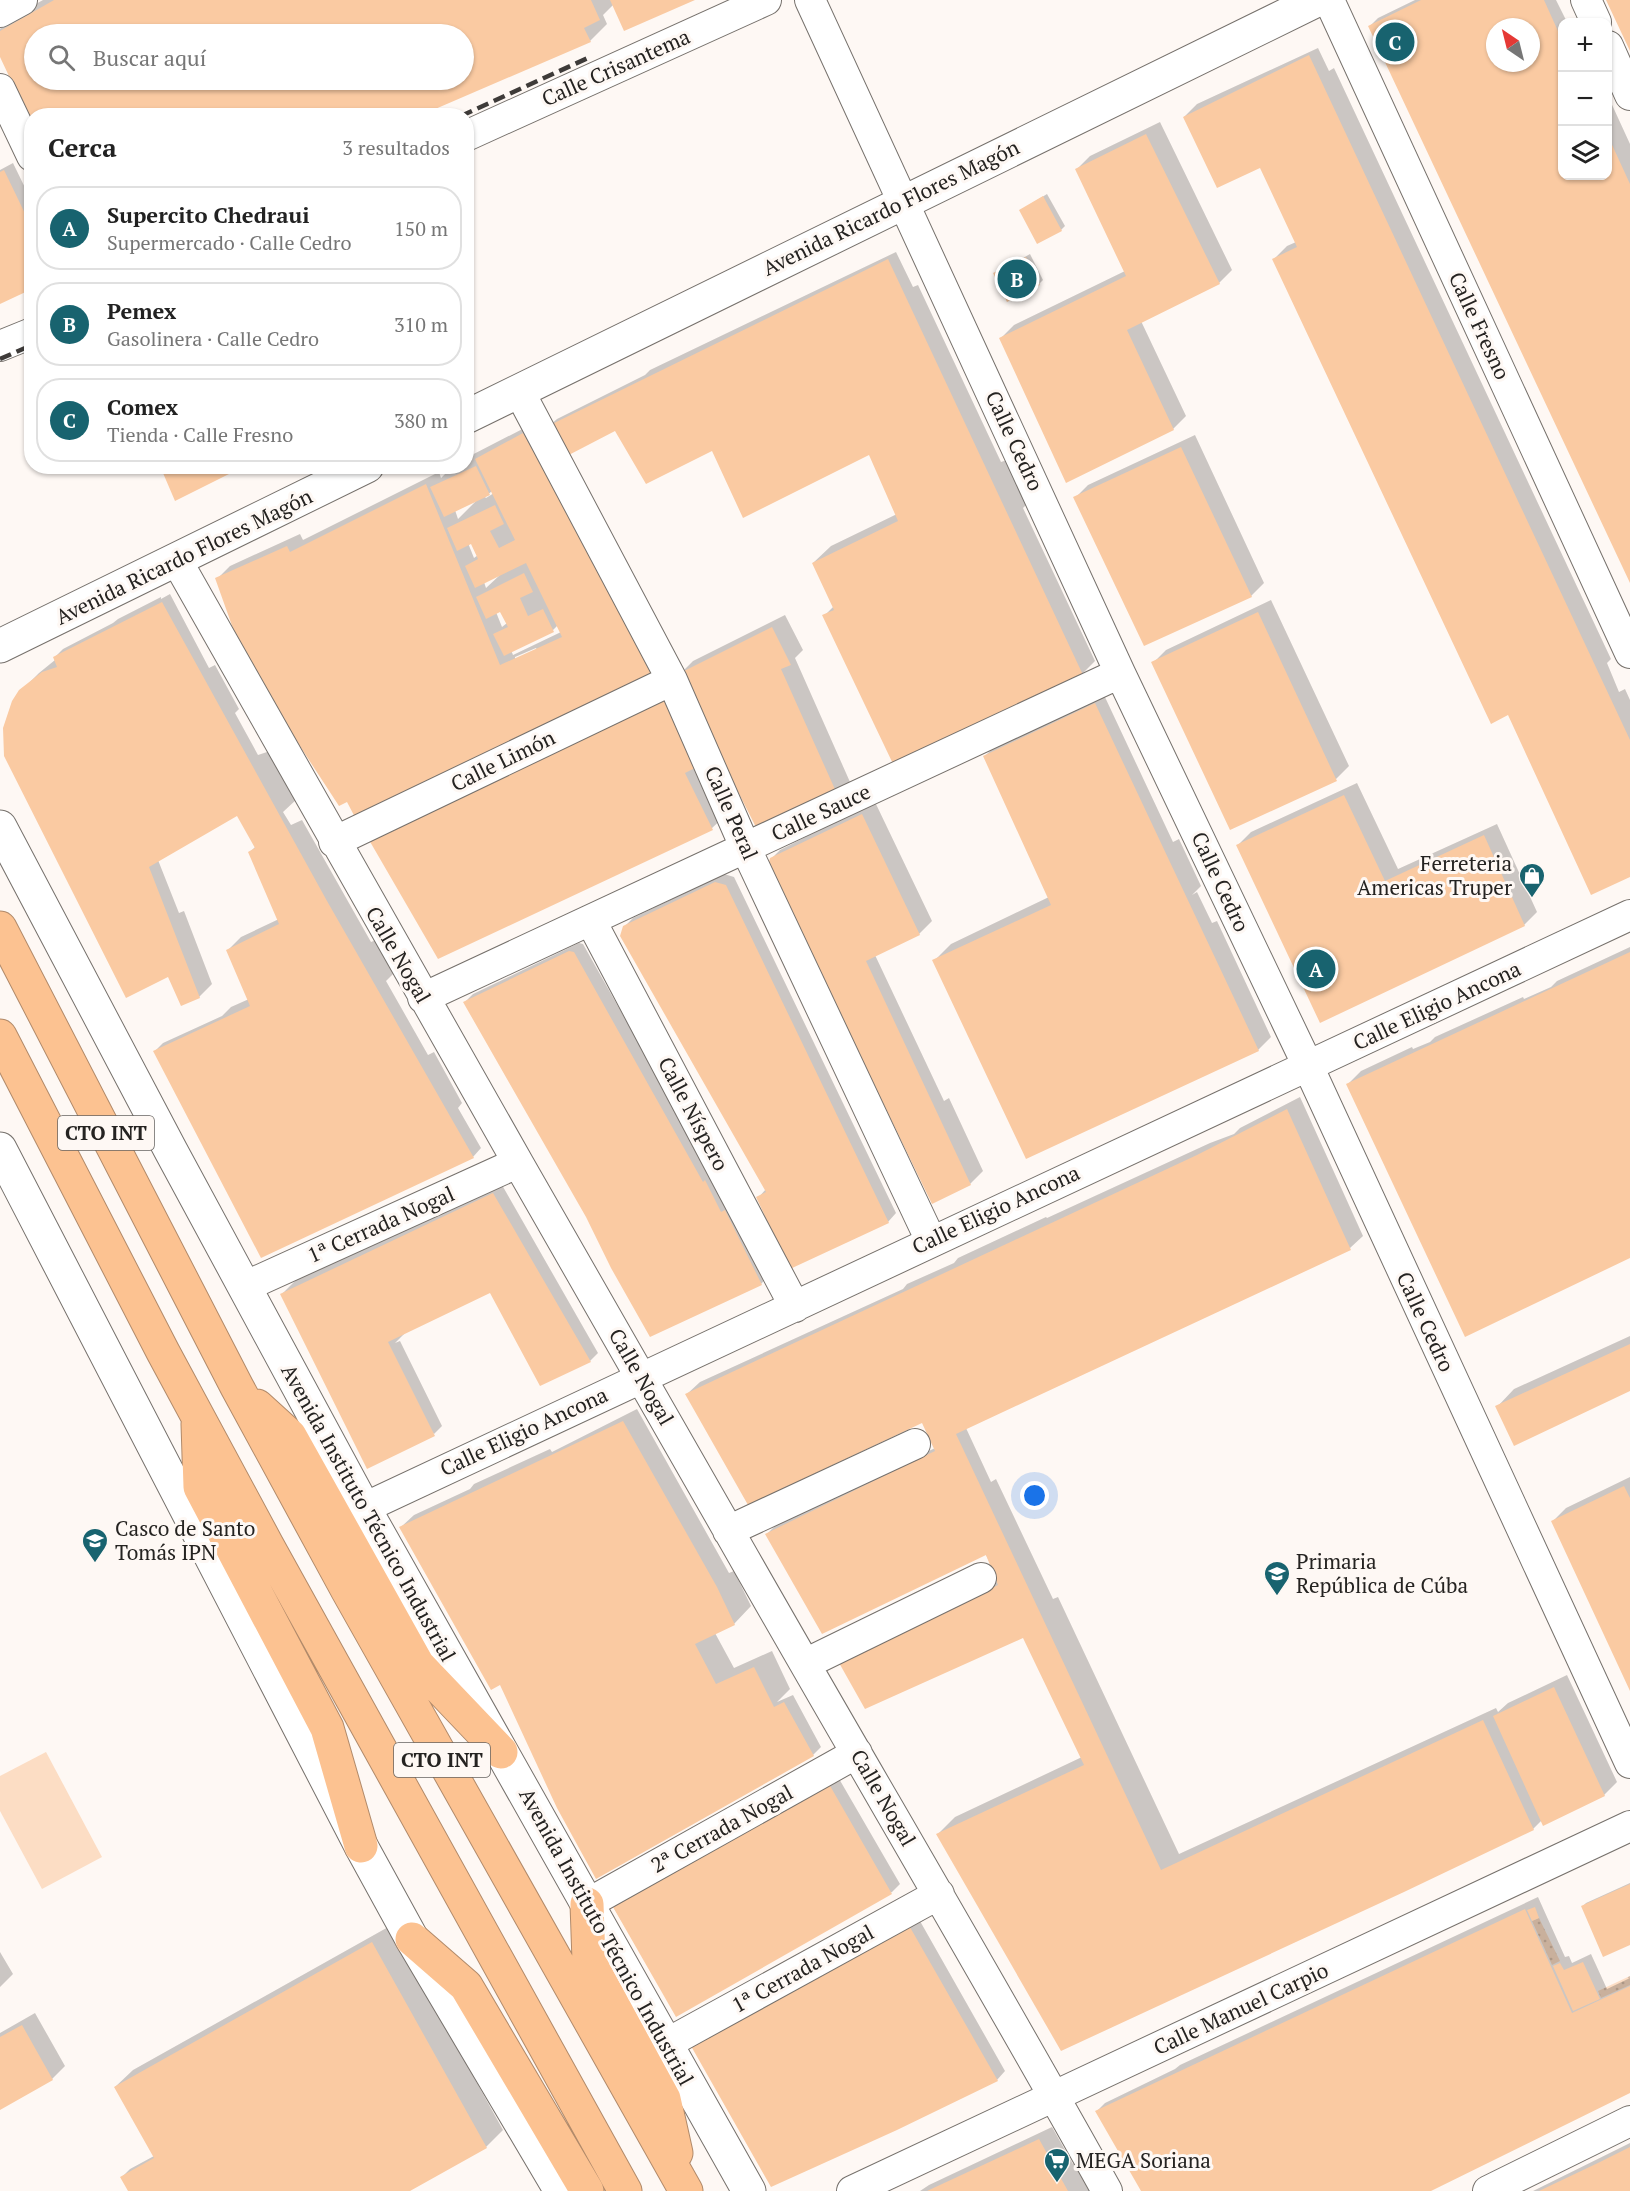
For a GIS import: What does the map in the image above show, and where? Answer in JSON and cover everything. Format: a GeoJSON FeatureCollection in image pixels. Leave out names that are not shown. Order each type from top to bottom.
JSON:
{"type":"FeatureCollection","features":[{"type":"Feature","properties":{"kind":"highway","name":"CTO INT"},"geometry":{"type":"LineString","coordinates":[[4,934],[237,1387],[394,1673],[684,2189]]}},
{"type":"Feature","properties":{"kind":"highway","name":"CTO INT"},"geometry":{"type":"LineString","coordinates":[[0,1036],[198,1416],[329,1658],[625,2191]]}},
{"type":"Feature","properties":{"kind":"highway"},"geometry":{"type":"LineString","coordinates":[[237,1387],[290,1436],[418,1665],[501,1752]]}},
{"type":"Feature","properties":{"kind":"highway"},"geometry":{"type":"LineString","coordinates":[[198,1416],[200,1487],[327,1728],[361,1846]]}},
{"type":"Feature","properties":{"kind":"highway"},"geometry":{"type":"LineString","coordinates":[[587,1904],[589,1961],[664,2098],[684,2189]]}},
{"type":"Feature","properties":{"kind":"highway"},"geometry":{"type":"LineString","coordinates":[[412,1939],[466,1986],[587,2191]]}},
{"type":"Feature","properties":{"kind":"main road","name":"Avenida Ricardo Flores Magón"},"geometry":{"type":"LineString","coordinates":[[474,413],[1317,0]]}},
{"type":"Feature","properties":{"kind":"main road","name":"Avenida Ricardo Flores Magón"},"geometry":{"type":"LineString","coordinates":[[0,646],[351,474]]}},
{"type":"Feature","properties":{"kind":"main road","name":"Avenida Instituto Técnico Industrial"},"geometry":{"type":"LineString","coordinates":[[0,827],[364,1508],[749,2191]]}},
{"type":"Feature","properties":{"kind":"main road"},"geometry":{"type":"LineString","coordinates":[[0,1149],[361,1846],[412,1939],[561,2191]]}},
{"type":"Feature","properties":{"kind":"street"},"geometry":{"type":"LineString","coordinates":[[0,12],[22,0]]}},
{"type":"Feature","properties":{"kind":"street","name":"Calle Crisantema"},"geometry":{"type":"LineString","coordinates":[[474,131],[766,0]]}},
{"type":"Feature","properties":{"kind":"street","name":"Calle Cedro"},"geometry":{"type":"LineString","coordinates":[[810,0],[1120,673],[1308,1066],[1630,1763]]}},
{"type":"Feature","properties":{"kind":"street","name":"Calle Fresno"},"geometry":{"type":"LineString","coordinates":[[1329,0],[1630,653]]}},
{"type":"Feature","properties":{"kind":"street"},"geometry":{"type":"LineString","coordinates":[[1586,0],[1594,18]]}},
{"type":"Feature","properties":{"kind":"street"},"geometry":{"type":"LineString","coordinates":[[1612,55],[1630,95]]}},
{"type":"Feature","properties":{"kind":"street"},"geometry":{"type":"LineString","coordinates":[[0,89],[18,146]]}},
{"type":"Feature","properties":{"kind":"street"},"geometry":{"type":"LineString","coordinates":[[0,346],[24,336]]}},
{"type":"Feature","properties":{"kind":"street","name":"Calle Peral"},"geometry":{"type":"LineString","coordinates":[[519,391],[672,680],[746,849],[931,1241]]}},
{"type":"Feature","properties":{"kind":"street","name":"Calle Nogal"},"geometry":{"type":"LineString","coordinates":[[177,561],[517,1163],[939,1894],[1107,2191]]}},
{"type":"Feature","properties":{"kind":"street","name":"Calle Sauce"},"geometry":{"type":"LineString","coordinates":[[423,998],[1120,673]]}},
{"type":"Feature","properties":{"kind":"street","name":"Calle Limón"},"geometry":{"type":"LineString","coordinates":[[334,842],[672,680]]}},
{"type":"Feature","properties":{"kind":"street","name":"Calle Eligio Ancona"},"geometry":{"type":"LineString","coordinates":[[364,1508],[1630,915]]}},
{"type":"Feature","properties":{"kind":"street","name":"Calle Níspero"},"geometry":{"type":"LineString","coordinates":[[591,921],[795,1307]]}},
{"type":"Feature","properties":{"kind":"street","name":"1ª Cerrada Nogal"},"geometry":{"type":"LineString","coordinates":[[244,1287],[517,1163]]}},
{"type":"Feature","properties":{"kind":"street"},"geometry":{"type":"LineString","coordinates":[[728,1531],[915,1444]]}},
{"type":"Feature","properties":{"kind":"street"},"geometry":{"type":"LineString","coordinates":[[806,1664],[981,1578]]}},
{"type":"Feature","properties":{"kind":"street","name":"2ª Cerrada Nogal"},"geometry":{"type":"LineString","coordinates":[[587,1904],[857,1753]]}},
{"type":"Feature","properties":{"kind":"street","name":"Calle Manuel Carpio"},"geometry":{"type":"LineString","coordinates":[[852,2191],[1055,2098],[1630,1826]]}},
{"type":"Feature","properties":{"kind":"street","name":"1ª Cerrada Nogal"},"geometry":{"type":"LineString","coordinates":[[666,2044],[939,1894]]}},
{"type":"Feature","properties":{"kind":"street"},"geometry":{"type":"LineString","coordinates":[[1488,2191],[1630,2121]]}},
{"type":"Feature","properties":{"kind":"shaded area"},"geometry":{"type":"Polygon","coordinates":[[[46,1752],[102,1857],[42,1889],[0,1811],[0,1776],[46,1752]]]}},
{"type":"Feature","properties":{"kind":"shaded area"},"geometry":{"type":"Polygon","coordinates":[[[1539,1918],[1560,1961],[1552,1965],[1532,1921],[1539,1918]]]}},
{"type":"Feature","properties":{"kind":"shaded area"},"geometry":{"type":"Polygon","coordinates":[[[1630,1976],[1630,1985],[1601,1998],[1598,1991],[1630,1976]]]}},
{"type":"Feature","properties":{"kind":"building"},"geometry":{"type":"Polygon","coordinates":[[[54,0],[591,0],[600,20],[584,28],[591,42],[438,108],[24,108],[0,57],[0,31],[54,0]]]}},
{"type":"Feature","properties":{"kind":"building"},"geometry":{"type":"Polygon","coordinates":[[[610,0],[695,0],[624,31],[610,0]]]}},
{"type":"Feature","properties":{"kind":"building"},"geometry":{"type":"Polygon","coordinates":[[[1421,0],[1544,0],[1558,31],[1558,180],[1612,180],[1612,145],[1630,184],[1630,583],[1368,26],[1421,0]]]}},
{"type":"Feature","properties":{"kind":"building"},"geometry":{"type":"Polygon","coordinates":[[[1606,0],[1630,0],[1630,51],[1606,0]]]}},
{"type":"Feature","properties":{"kind":"building"},"geometry":{"type":"Polygon","coordinates":[[[1309,55],[1630,740],[1630,877],[1591,895],[1508,715],[1491,724],[1272,259],[1297,247],[1260,168],[1217,188],[1183,117],[1309,55]]]}},
{"type":"Feature","properties":{"kind":"building"},"geometry":{"type":"Polygon","coordinates":[[[1146,134],[1220,284],[1127,330],[1174,430],[1066,483],[999,338],[1126,276],[1075,169],[1146,134]]]}},
{"type":"Feature","properties":{"kind":"building"},"geometry":{"type":"Polygon","coordinates":[[[4,170],[24,211],[24,293],[0,304],[0,172],[4,170]]]}},
{"type":"Feature","properties":{"kind":"building"},"geometry":{"type":"Polygon","coordinates":[[[1043,196],[1062,231],[1037,244],[1019,210],[1043,196]]]}},
{"type":"Feature","properties":{"kind":"building"},"geometry":{"type":"Polygon","coordinates":[[[1026,257],[1040,285],[1007,302],[993,273],[1026,257]]]}},
{"type":"Feature","properties":{"kind":"building"},"geometry":{"type":"Polygon","coordinates":[[[888,259],[1083,675],[895,768],[822,615],[834,610],[812,563],[898,521],[869,455],[743,518],[712,451],[646,484],[615,431],[563,458],[546,427],[888,259]]]}},
{"type":"Feature","properties":{"kind":"building"},"geometry":{"type":"Polygon","coordinates":[[[523,433],[621,611],[655,683],[358,823],[347,802],[339,806],[245,662],[215,578],[287,546],[290,552],[426,484],[500,665],[562,637],[526,563],[475,588],[465,566],[478,559],[471,544],[457,551],[447,528],[495,505],[504,524],[490,531],[499,548],[515,540],[475,459],[523,433]]]}},
{"type":"Feature","properties":{"kind":"building"},"geometry":{"type":"Polygon","coordinates":[[[1181,447],[1252,597],[1144,646],[1073,497],[1181,447]]]}},
{"type":"Feature","properties":{"kind":"building"},"geometry":{"type":"Polygon","coordinates":[[[476,466],[490,495],[444,517],[430,487],[458,474],[474,474],[476,466]]]}},
{"type":"Feature","properties":{"kind":"building"},"geometry":{"type":"Polygon","coordinates":[[[163,474],[229,474],[175,501],[163,474]]]}},
{"type":"Feature","properties":{"kind":"building"},"geometry":{"type":"Polygon","coordinates":[[[524,573],[533,592],[520,598],[528,616],[543,609],[554,632],[504,656],[493,634],[508,627],[500,612],[486,619],[476,597],[524,573]]]}},
{"type":"Feature","properties":{"kind":"building"},"geometry":{"type":"Polygon","coordinates":[[[162,602],[327,901],[474,1158],[261,1258],[153,1051],[250,1006],[226,950],[279,924],[248,852],[255,848],[237,816],[149,867],[200,998],[181,1006],[168,977],[126,998],[4,756],[3,728],[12,701],[19,690],[42,672],[57,667],[53,657],[162,602]]]}},
{"type":"Feature","properties":{"kind":"building"},"geometry":{"type":"Polygon","coordinates":[[[1258,612],[1337,781],[1230,830],[1151,662],[1258,612]]]}},
{"type":"Feature","properties":{"kind":"building"},"geometry":{"type":"Polygon","coordinates":[[[772,627],[791,665],[781,669],[838,796],[760,835],[678,674],[772,627]]]}},
{"type":"Feature","properties":{"kind":"building"},"geometry":{"type":"Polygon","coordinates":[[[663,696],[699,766],[685,773],[713,830],[438,959],[365,833],[663,696]]]}},
{"type":"Feature","properties":{"kind":"building"},"geometry":{"type":"Polygon","coordinates":[[[1095,703],[1259,1051],[1026,1159],[932,960],[1051,905],[983,756],[1095,703]]]}},
{"type":"Feature","properties":{"kind":"building"},"geometry":{"type":"Polygon","coordinates":[[[1344,795],[1385,881],[1484,835],[1525,926],[1320,1023],[1236,845],[1344,795]]]}},
{"type":"Feature","properties":{"kind":"building"},"geometry":{"type":"Polygon","coordinates":[[[862,814],[920,935],[866,961],[971,1185],[932,1204],[768,866],[770,858],[862,814]]]}},
{"type":"Feature","properties":{"kind":"building"},"geometry":{"type":"Polygon","coordinates":[[[715,882],[726,885],[889,1223],[790,1269],[756,1197],[766,1192],[620,936],[623,926],[715,882]]]}},
{"type":"Feature","properties":{"kind":"building"},"geometry":{"type":"Polygon","coordinates":[[[569,951],[574,952],[703,1182],[705,1180],[721,1212],[725,1210],[762,1285],[650,1337],[611,1268],[586,1217],[463,1002],[569,951]]]}},
{"type":"Feature","properties":{"kind":"building"},"geometry":{"type":"Polygon","coordinates":[[[1630,952],[1630,1258],[1465,1337],[1346,1084],[1630,952]]]}},
{"type":"Feature","properties":{"kind":"building"},"geometry":{"type":"Polygon","coordinates":[[[1287,1109],[1351,1250],[956,1434],[1161,1870],[1483,1720],[1534,1830],[1061,2051],[936,1834],[1084,1765],[1023,1638],[865,1709],[838,1661],[998,1585],[986,1555],[822,1634],[765,1534],[935,1451],[922,1423],[748,1505],[685,1394],[1197,1155],[1287,1109]]]}},
{"type":"Feature","properties":{"kind":"building"},"geometry":{"type":"Polygon","coordinates":[[[493,1193],[591,1362],[540,1386],[490,1293],[388,1342],[435,1436],[367,1469],[280,1294],[493,1193]]]}},
{"type":"Feature","properties":{"kind":"building"},"geometry":{"type":"Polygon","coordinates":[[[1630,1344],[1630,1391],[1514,1446],[1495,1406],[1630,1344]]]}},
{"type":"Feature","properties":{"kind":"building"},"geometry":{"type":"Polygon","coordinates":[[[623,1421],[717,1587],[735,1625],[695,1644],[716,1684],[754,1667],[774,1707],[784,1702],[814,1756],[596,1879],[557,1808],[500,1685],[491,1690],[399,1527],[623,1421]]]}},
{"type":"Feature","properties":{"kind":"building"},"geometry":{"type":"Polygon","coordinates":[[[1624,1486],[1630,1498],[1630,1691],[1551,1521],[1624,1486]]]}},
{"type":"Feature","properties":{"kind":"building"},"geometry":{"type":"Polygon","coordinates":[[[1554,1687],[1605,1796],[1543,1826],[1493,1716],[1554,1687]]]}},
{"type":"Feature","properties":{"kind":"building"},"geometry":{"type":"Polygon","coordinates":[[[829,1784],[892,1894],[676,2017],[613,1907],[829,1784]]]}},
{"type":"Feature","properties":{"kind":"building"},"geometry":{"type":"Polygon","coordinates":[[[1630,1884],[1630,1945],[1603,1957],[1581,1906],[1630,1884]]]}},
{"type":"Feature","properties":{"kind":"building"},"geometry":{"type":"Polygon","coordinates":[[[1535,1907],[1539,1918],[1532,1921],[1527,1910],[1535,1907]]]}},
{"type":"Feature","properties":{"kind":"building"},"geometry":{"type":"Polygon","coordinates":[[[1525,1909],[1572,2013],[1630,1986],[1630,2093],[1431,2191],[1141,2191],[1095,2111],[1525,1909]]]}},
{"type":"Feature","properties":{"kind":"building"},"geometry":{"type":"Polygon","coordinates":[[[907,1922],[998,2081],[771,2187],[691,2046],[907,1922]]]}},
{"type":"Feature","properties":{"kind":"building"},"geometry":{"type":"Polygon","coordinates":[[[372,1942],[487,2148],[410,2191],[128,2191],[120,2177],[154,2158],[114,2087],[372,1942]]]}},
{"type":"Feature","properties":{"kind":"building"},"geometry":{"type":"Polygon","coordinates":[[[1583,1962],[1600,1999],[1573,2011],[1553,1966],[1560,1963],[1564,1970],[1583,1962]]]}},
{"type":"Feature","properties":{"kind":"building"},"geometry":{"type":"Polygon","coordinates":[[[22,2025],[53,2080],[0,2110],[0,2037],[22,2025]]]}},
{"type":"Feature","properties":{"kind":"building"},"geometry":{"type":"Polygon","coordinates":[[[1039,2139],[1068,2191],[927,2191],[1039,2139]]]}},
{"type":"Feature","properties":{"kind":"building"},"geometry":{"type":"Polygon","coordinates":[[[1630,2147],[1630,2191],[1539,2191],[1600,2162],[1630,2147]]]}},
{"type":"Feature","properties":{"kind":"railway"},"geometry":{"type":"LineString","coordinates":[[474,110],[590,57]]}},
{"type":"Feature","properties":{"kind":"railway"},"geometry":{"type":"LineString","coordinates":[[0,359],[24,348]]}},
{"type":"Feature","properties":{"kind":"place","name":"Comex"},"geometry":{"type":"Point","coordinates":[1395,42]}},
{"type":"Feature","properties":{"kind":"place","name":"Pemex"},"geometry":{"type":"Point","coordinates":[1017,279]}},
{"type":"Feature","properties":{"kind":"place","name":"Ferreteria Americas Truper"},"geometry":{"type":"Point","coordinates":[1532,899]}},
{"type":"Feature","properties":{"kind":"place","name":"Supercito Chedraui"},"geometry":{"type":"Point","coordinates":[1316,969]}},
{"type":"Feature","properties":{"kind":"place","name":"Casco de Santo Tomás IPN"},"geometry":{"type":"Point","coordinates":[95,1564]}},
{"type":"Feature","properties":{"kind":"place","name":"Primaria República de Cúba"},"geometry":{"type":"Point","coordinates":[1277,1597]}},
{"type":"Feature","properties":{"kind":"place","name":"MEGA Soriana"},"geometry":{"type":"Point","coordinates":[1057,2184]}}]}
